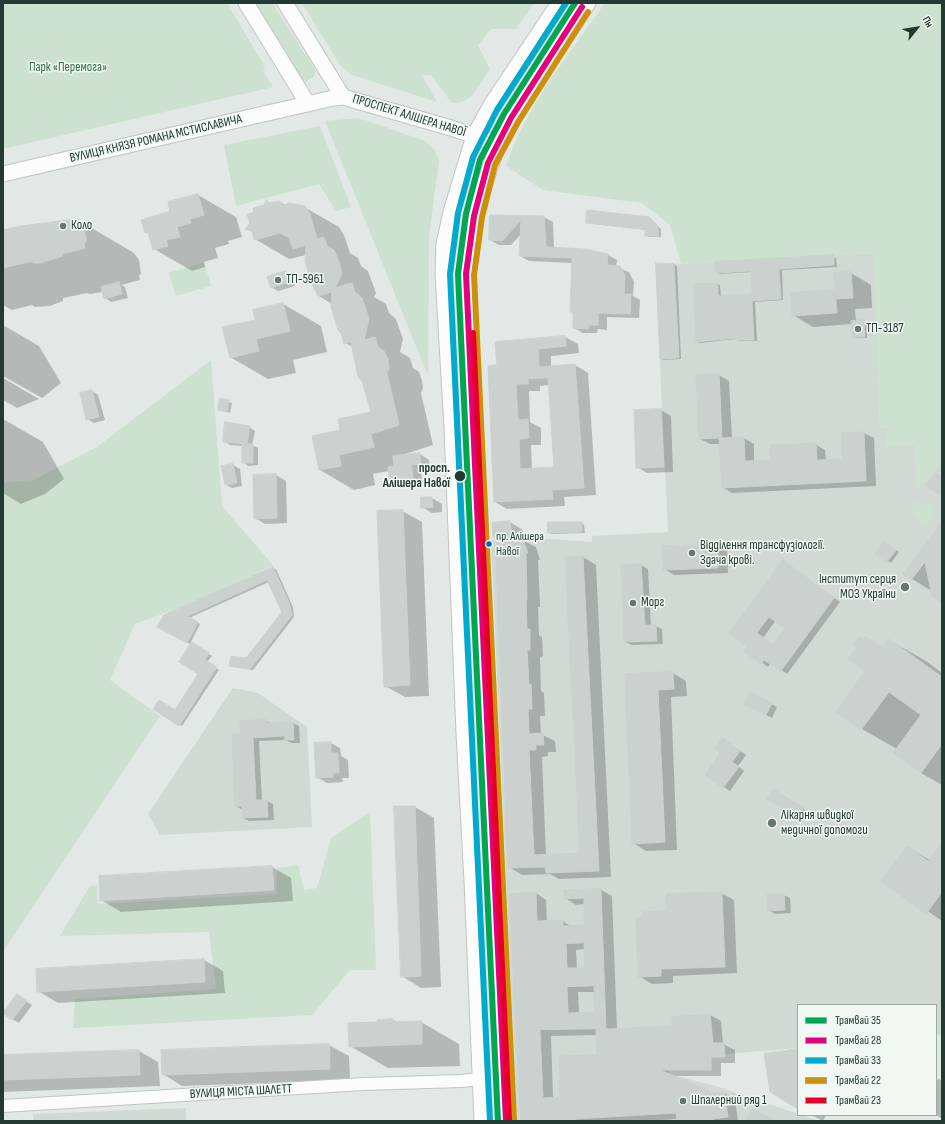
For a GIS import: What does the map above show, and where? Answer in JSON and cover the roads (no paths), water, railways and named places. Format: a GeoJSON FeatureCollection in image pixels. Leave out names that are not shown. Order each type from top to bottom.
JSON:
{"type":"FeatureCollection","features":[{"type":"Feature","properties":{"kind":"street"},"geometry":{"type":"LineString","coordinates":[[246,3],[308,104]]}},
{"type":"Feature","properties":{"kind":"street","name":"ПРОСПЕКТ АЛІШЕРА НАВОЇ"},"geometry":{"type":"LineString","coordinates":[[285,3],[343,97]]}},
{"type":"Feature","properties":{"kind":"street"},"geometry":{"type":"LineString","coordinates":[[482,1121],[452,428],[443,274],[444,244],[450,212],[474,136],[491,105],[559,3]]}},
{"type":"Feature","properties":{"kind":"street"},"geometry":{"type":"LineString","coordinates":[[508,1121],[467,272],[476,213],[498,144],[517,110],[588,3]]}},
{"type":"Feature","properties":{"kind":"street","name":"ПРОСПЕКТ АЛІШЕРА НАВОЇ"},"geometry":{"type":"LineString","coordinates":[[308,104],[343,97],[498,144]]}},
{"type":"Feature","properties":{"kind":"street","name":"ВУЛИЦЯ КНЯЗЯ РОМАНА МСТИСЛАВИЧА"},"geometry":{"type":"LineString","coordinates":[[3,174],[308,104]]}},
{"type":"Feature","properties":{"kind":"street","name":"ВУЛИЦЯ МІСТА ШАЛЕТТ"},"geometry":{"type":"LineString","coordinates":[[3,1106],[364,1084],[480,1079]]}},
{"type":"Feature","properties":{"kind":"tram line","name":"33"},"geometry":{"type":"LineString","coordinates":[[490,1121],[450,274],[458,213],[473,157],[497,110],[566,3]]}},
{"type":"Feature","properties":{"kind":"tram line","name":"35"},"geometry":{"type":"LineString","coordinates":[[498,1121],[458,274],[466,214],[480,160],[504,114],[575,3]]}},
{"type":"Feature","properties":{"kind":"tram line","name":"28"},"geometry":{"type":"LineString","coordinates":[[506,1121],[466,274],[474,216],[488,163],[511,118],[582,7]]}},
{"type":"Feature","properties":{"kind":"tram line","name":"22"},"geometry":{"type":"LineString","coordinates":[[514,1120],[474,275],[482,217],[495,165],[518,122],[588,12]]}},
{"type":"Feature","properties":{"kind":"tram line","name":"23"},"geometry":{"type":"LineString","coordinates":[[473,333],[509,1120]]}},
{"type":"Feature","properties":{"kind":"place","name":"Коло"},"geometry":{"type":"Point","coordinates":[63,226]}},
{"type":"Feature","properties":{"kind":"place","name":"ТП-5961"},"geometry":{"type":"Point","coordinates":[278,280]}},
{"type":"Feature","properties":{"kind":"place","name":"ТП-3187"},"geometry":{"type":"Point","coordinates":[858,329]}},
{"type":"Feature","properties":{"kind":"place","name":"просп. Алішера Навої"},"geometry":{"type":"Point","coordinates":[460,476]}},
{"type":"Feature","properties":{"kind":"place","name":"пр. Алішера Навої"},"geometry":{"type":"Point","coordinates":[489,544]}},
{"type":"Feature","properties":{"kind":"place","name":"Відділення трансфузіології. Здача крові."},"geometry":{"type":"Point","coordinates":[692,553]}},
{"type":"Feature","properties":{"kind":"place","name":"Інститут серця МОЗ України"},"geometry":{"type":"Point","coordinates":[905,587]}},
{"type":"Feature","properties":{"kind":"place","name":"Морг"},"geometry":{"type":"Point","coordinates":[633,603]}},
{"type":"Feature","properties":{"kind":"place","name":"Лікарня швидкої медичної допомоги"},"geometry":{"type":"Point","coordinates":[772,823]}},
{"type":"Feature","properties":{"kind":"place","name":"Шпалерний ряд 1"},"geometry":{"type":"Point","coordinates":[683,1101]}},
{"type":"Feature","properties":{"kind":"park label","name":"Парк «Перемога»"},"geometry":{"type":"Point","coordinates":[68,68]}}]}
